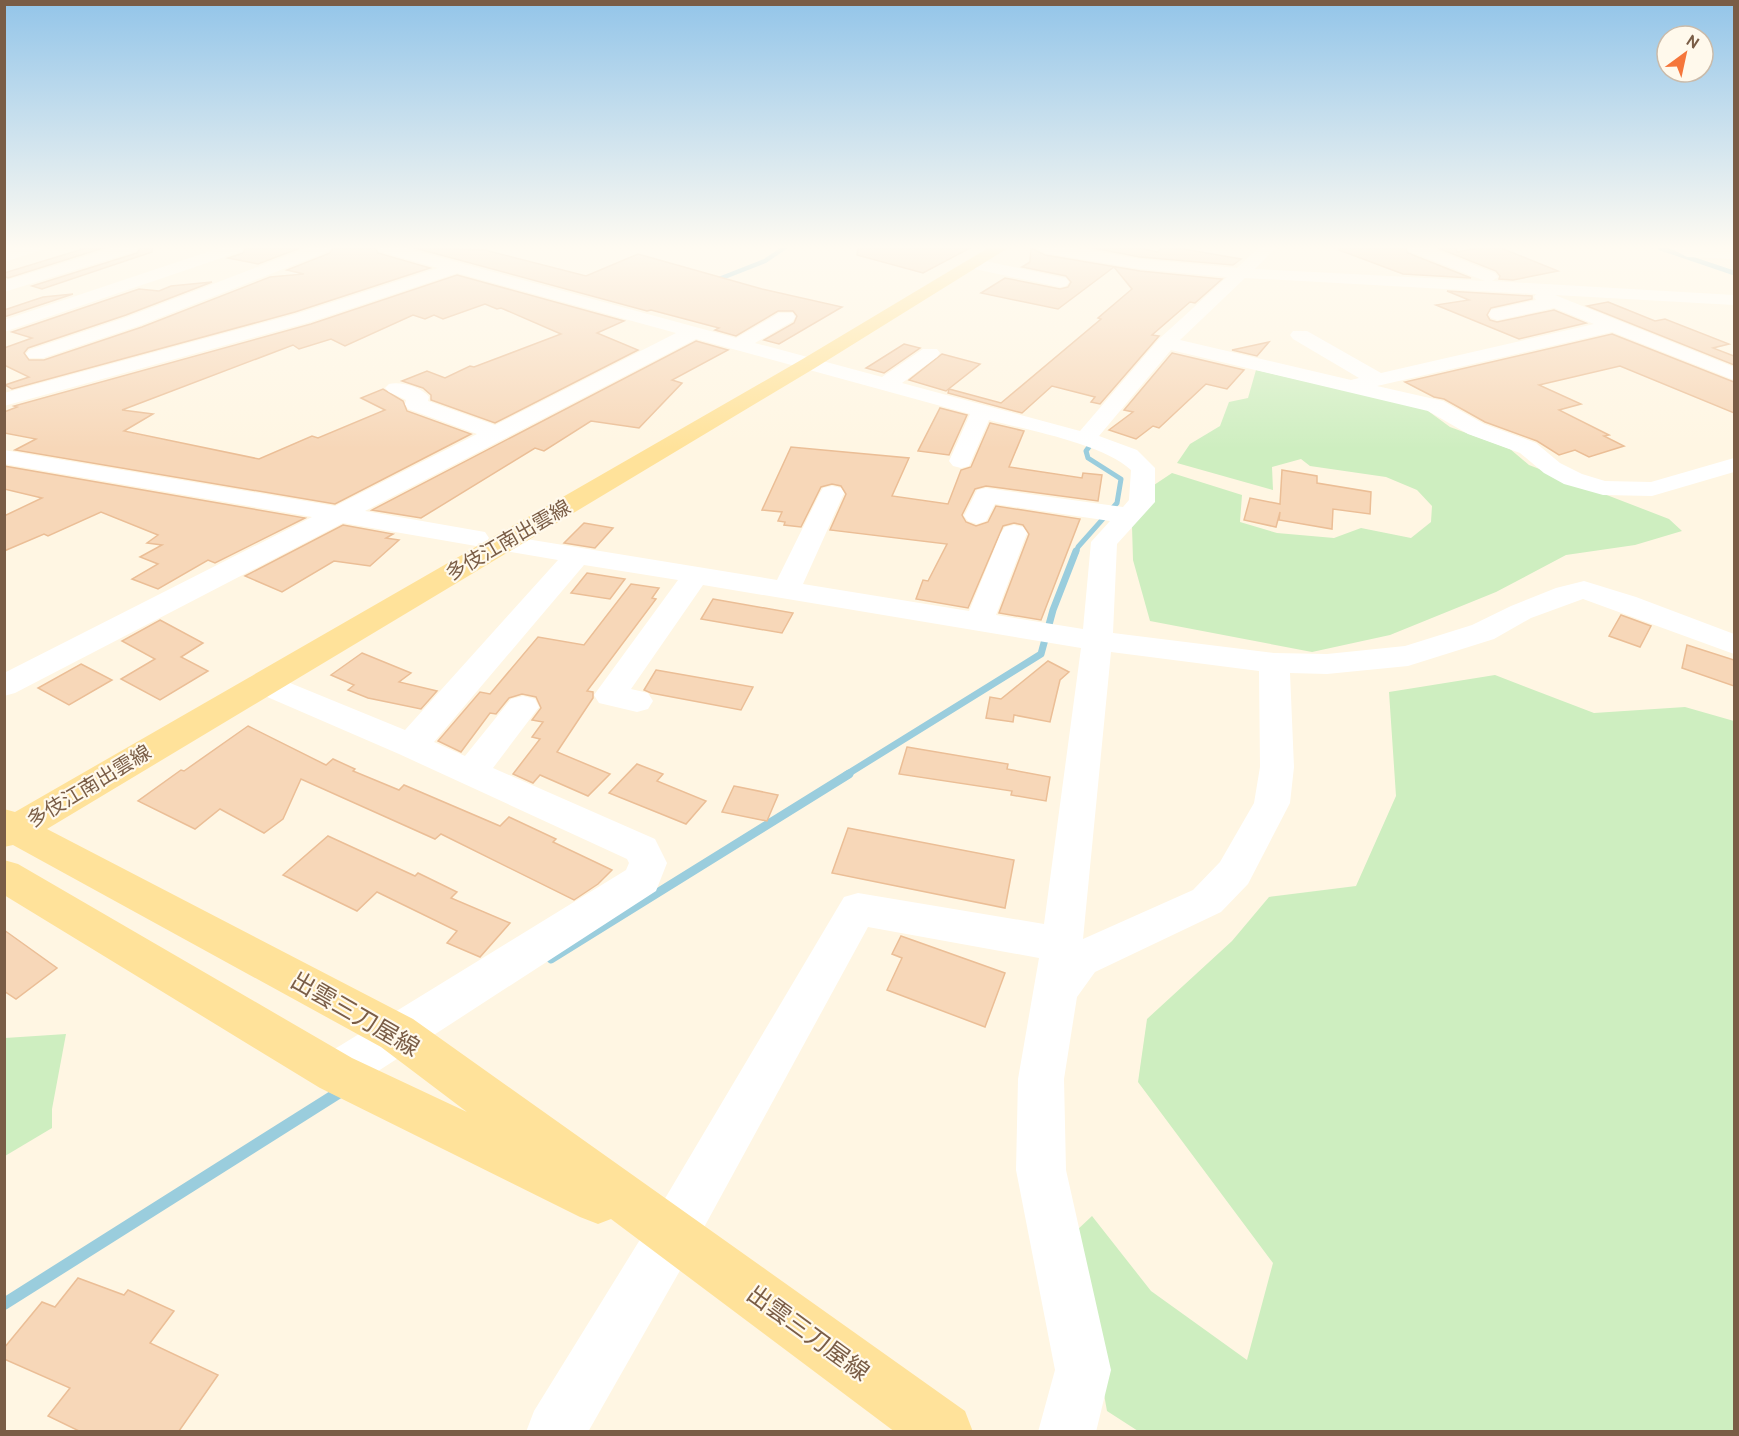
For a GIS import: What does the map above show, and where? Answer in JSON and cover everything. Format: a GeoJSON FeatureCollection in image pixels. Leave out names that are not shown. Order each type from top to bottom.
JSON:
{"type":"FeatureCollection","features":[{"type":"Feature","properties":{"kind":"main road","name":"多伎江南出雲線"},"geometry":{"type":"LineString","coordinates":[[7,824],[489,540],[878,315]]}},
{"type":"Feature","properties":{"kind":"main road","name":"多伎江南出雲線"},"geometry":{"type":"LineString","coordinates":[[7,824],[262,683],[489,540]]}},
{"type":"Feature","properties":{"kind":"main road","name":"出雲三刀屋線"},"geometry":{"type":"LineString","coordinates":[[7,824],[397,1033],[944,1431]]}},
{"type":"Feature","properties":{"kind":"main road","name":"出雲三刀屋線"},"geometry":{"type":"LineString","coordinates":[[4,875],[336,1073],[672,1235]]}},
{"type":"Feature","properties":{"kind":"street"},"geometry":{"type":"LineString","coordinates":[[4,326],[37,315]]}},
{"type":"Feature","properties":{"kind":"street"},"geometry":{"type":"LineString","coordinates":[[36,354],[149,315]]}},
{"type":"Feature","properties":{"kind":"street"},"geometry":{"type":"LineString","coordinates":[[4,400],[129,368],[314,315]]}},
{"type":"Feature","properties":{"kind":"street"},"geometry":{"type":"LineString","coordinates":[[626,315],[1085,439],[1129,455],[1143,468],[1142,502],[1104,542],[1097,641],[1059,968],[1041,1079],[1041,1170],[1083,1370],[1067,1431]]}},
{"type":"Feature","properties":{"kind":"street"},"geometry":{"type":"LineString","coordinates":[[1085,439],[1166,344],[1197,315]]}},
{"type":"Feature","properties":{"kind":"street"},"geometry":{"type":"LineString","coordinates":[[1586,315],[1734,374]]}},
{"type":"Feature","properties":{"kind":"street"},"geometry":{"type":"LineString","coordinates":[[737,345],[786,317]]}},
{"type":"Feature","properties":{"kind":"street"},"geometry":{"type":"LineString","coordinates":[[1354,386],[1612,326]]}},
{"type":"Feature","properties":{"kind":"street"},"geometry":{"type":"LineString","coordinates":[[4,686],[692,333]]}},
{"type":"Feature","properties":{"kind":"street"},"geometry":{"type":"LineString","coordinates":[[1300,335],[1378,380]]}},
{"type":"Feature","properties":{"kind":"street"},"geometry":{"type":"LineString","coordinates":[[1166,344],[1435,406],[1476,429],[1528,448],[1552,468],[1573,479],[1603,488],[1652,489],[1734,465]]}},
{"type":"Feature","properties":{"kind":"street"},"geometry":{"type":"LineString","coordinates":[[15,347],[36,354],[64,383]]}},
{"type":"Feature","properties":{"kind":"street"},"geometry":{"type":"LineString","coordinates":[[885,385],[930,353]]}},
{"type":"Feature","properties":{"kind":"street"},"geometry":{"type":"LineString","coordinates":[[396,388],[418,397],[416,404],[496,433]]}},
{"type":"Feature","properties":{"kind":"street"},"geometry":{"type":"LineString","coordinates":[[961,461],[982,411]]}},
{"type":"Feature","properties":{"kind":"street"},"geometry":{"type":"LineString","coordinates":[[4,457],[979,622],[1097,641],[1274,663],[1327,664],[1408,656],[1483,632],[1521,612],[1566,594],[1584,590],[1626,603],[1734,645]]}},
{"type":"Feature","properties":{"kind":"street"},"geometry":{"type":"LineString","coordinates":[[786,590],[832,493]]}},
{"type":"Feature","properties":{"kind":"street"},"geometry":{"type":"LineString","coordinates":[[977,516],[986,495],[1129,516]]}},
{"type":"Feature","properties":{"kind":"street"},"geometry":{"type":"LineString","coordinates":[[979,622],[1014,533]]}},
{"type":"Feature","properties":{"kind":"street"},"geometry":{"type":"LineString","coordinates":[[411,747],[578,555]]}},
{"type":"Feature","properties":{"kind":"street"},"geometry":{"type":"LineString","coordinates":[[637,701],[610,695],[696,574]]}},
{"type":"Feature","properties":{"kind":"street"},"geometry":{"type":"LineString","coordinates":[[555,1431],[672,1235],[858,909],[1059,968],[1207,901],[1234,873],[1272,803],[1277,767],[1274,663]]}},
{"type":"Feature","properties":{"kind":"street"},"geometry":{"type":"LineString","coordinates":[[262,683],[642,849],[648,864],[642,880],[336,1073]]}},
{"type":"Feature","properties":{"kind":"street"},"geometry":{"type":"LineString","coordinates":[[470,772],[523,707]]}},
{"type":"Feature","properties":{"kind":"green space"},"geometry":{"type":"Polygon","coordinates":[[[1256,370],[1424,408],[1450,427],[1510,449],[1529,465],[1669,519],[1682,531],[1635,545],[1566,555],[1496,592],[1390,635],[1312,652],[1150,621],[1133,560],[1132,526],[1151,487],[1172,473],[1242,495],[1240,522],[1277,533],[1334,538],[1361,528],[1411,538],[1431,522],[1432,506],[1417,490],[1386,477],[1310,466],[1301,459],[1272,467],[1273,490],[1177,463],[1190,444],[1220,426],[1229,402],[1248,398],[1256,370]]]}},
{"type":"Feature","properties":{"kind":"green space"},"geometry":{"type":"Polygon","coordinates":[[[1495,675],[1594,713],[1685,707],[1734,721],[1734,1431],[1138,1431],[1107,1411],[1075,1232],[1092,1216],[1151,1291],[1247,1360],[1273,1263],[1138,1082],[1147,1019],[1232,941],[1269,897],[1356,886],[1396,796],[1389,692],[1495,675]]]}},
{"type":"Feature","properties":{"kind":"green space"},"geometry":{"type":"Polygon","coordinates":[[[66,1034],[52,1109],[52,1128],[5,1156],[5,1038],[66,1034]]]}},
{"type":"Feature","properties":{"kind":"building"},"geometry":{"type":"Polygon","coordinates":[[[62,315],[126,315],[28,348],[24,353],[29,360],[44,360],[173,315],[284,315],[12,389],[5,385],[29,377],[4,365],[4,348],[32,338],[12,332],[62,315]]]}},
{"type":"Feature","properties":{"kind":"building"},"geometry":{"type":"Polygon","coordinates":[[[338,315],[413,315],[345,346],[331,339],[299,349],[293,345],[122,410],[153,414],[124,431],[259,459],[312,436],[318,438],[385,410],[361,398],[383,389],[403,401],[407,411],[471,434],[335,504],[15,450],[36,439],[4,433],[4,412],[17,407],[14,406],[338,315]]]}},
{"type":"Feature","properties":{"kind":"building"},"geometry":{"type":"Polygon","coordinates":[[[413,315],[434,315],[425,319],[413,315]]]}},
{"type":"Feature","properties":{"kind":"building"},"geometry":{"type":"Polygon","coordinates":[[[434,315],[454,315],[443,319],[434,315]]]}},
{"type":"Feature","properties":{"kind":"building"},"geometry":{"type":"Polygon","coordinates":[[[517,315],[602,315],[624,321],[597,333],[638,350],[495,423],[431,400],[431,395],[423,388],[402,381],[427,371],[445,378],[470,366],[474,367],[561,334],[517,315]]]}},
{"type":"Feature","properties":{"kind":"building"},"geometry":{"type":"Polygon","coordinates":[[[670,315],[771,315],[736,336],[715,330],[719,328],[670,315]]]}},
{"type":"Feature","properties":{"kind":"building"},"geometry":{"type":"Polygon","coordinates":[[[828,315],[779,344],[764,340],[794,323],[797,316],[828,315]]]}},
{"type":"Feature","properties":{"kind":"building"},"geometry":{"type":"Polygon","coordinates":[[[1102,315],[1175,315],[1152,335],[1159,336],[1100,404],[1091,402],[1095,397],[1052,386],[1022,413],[948,393],[949,389],[1001,403],[1101,319],[1098,318],[1102,315]]]}},
{"type":"Feature","properties":{"kind":"building"},"geometry":{"type":"Polygon","coordinates":[[[1460,315],[1487,315],[1490,320],[1497,322],[1530,315],[1566,315],[1586,323],[1519,339],[1460,315]]]}},
{"type":"Feature","properties":{"kind":"building"},"geometry":{"type":"Polygon","coordinates":[[[1609,315],[1640,315],[1655,321],[1665,319],[1729,344],[1713,348],[1734,356],[1734,365],[1609,315]]]}},
{"type":"Feature","properties":{"kind":"building"},"geometry":{"type":"Polygon","coordinates":[[[1612,334],[1734,382],[1734,413],[1620,366],[1539,385],[1581,404],[1559,410],[1609,435],[1604,436],[1624,446],[1589,457],[1575,450],[1559,455],[1537,441],[1485,422],[1444,399],[1434,397],[1405,382],[1612,334]]]}},
{"type":"Feature","properties":{"kind":"building"},"geometry":{"type":"Polygon","coordinates":[[[696,341],[728,350],[672,380],[682,383],[639,428],[591,421],[544,451],[535,448],[421,518],[372,510],[696,341]]]}},
{"type":"Feature","properties":{"kind":"building"},"geometry":{"type":"Polygon","coordinates":[[[1269,342],[1257,356],[1232,350],[1269,342]]]}},
{"type":"Feature","properties":{"kind":"building"},"geometry":{"type":"Polygon","coordinates":[[[904,344],[920,348],[884,373],[866,368],[904,344]]]}},
{"type":"Feature","properties":{"kind":"building"},"geometry":{"type":"Polygon","coordinates":[[[1172,353],[1244,370],[1227,389],[1206,384],[1159,428],[1153,426],[1136,439],[1109,430],[1133,412],[1124,410],[1172,353]]]}},
{"type":"Feature","properties":{"kind":"building"},"geometry":{"type":"Polygon","coordinates":[[[942,354],[980,364],[946,391],[909,380],[942,354]]]}},
{"type":"Feature","properties":{"kind":"building"},"geometry":{"type":"Polygon","coordinates":[[[940,408],[967,415],[949,455],[918,451],[940,408]]]}},
{"type":"Feature","properties":{"kind":"building"},"geometry":{"type":"Polygon","coordinates":[[[990,423],[1024,431],[1009,467],[1082,478],[1083,473],[1102,475],[1098,501],[986,486],[975,489],[962,515],[966,522],[976,526],[988,522],[996,506],[1080,519],[1041,620],[999,613],[1029,534],[1023,525],[1014,523],[1003,526],[968,608],[916,599],[923,580],[928,581],[947,544],[830,530],[846,494],[841,486],[832,484],[821,487],[801,527],[784,525],[785,522],[778,521],[782,512],[762,510],[791,447],[909,458],[892,496],[948,504],[961,470],[971,467],[990,423]]]}},
{"type":"Feature","properties":{"kind":"building"},"geometry":{"type":"Polygon","coordinates":[[[4,466],[305,518],[215,563],[208,560],[158,589],[132,579],[158,564],[140,557],[162,545],[147,543],[158,535],[101,512],[48,536],[44,534],[4,551],[4,516],[42,498],[4,489],[4,466]]]}},
{"type":"Feature","properties":{"kind":"building"},"geometry":{"type":"Polygon","coordinates":[[[1282,470],[1317,476],[1317,483],[1371,492],[1370,514],[1333,509],[1332,529],[1279,520],[1280,512],[1276,527],[1244,520],[1250,498],[1280,504],[1282,470]]]}},
{"type":"Feature","properties":{"kind":"building"},"geometry":{"type":"Polygon","coordinates":[[[584,523],[613,528],[595,548],[564,543],[584,523]]]}},
{"type":"Feature","properties":{"kind":"building"},"geometry":{"type":"Polygon","coordinates":[[[343,525],[393,534],[386,538],[399,540],[370,566],[334,561],[282,592],[245,576],[343,525]]]}},
{"type":"Feature","properties":{"kind":"building"},"geometry":{"type":"Polygon","coordinates":[[[587,573],[625,579],[610,599],[571,593],[587,573]]]}},
{"type":"Feature","properties":{"kind":"building"},"geometry":{"type":"Polygon","coordinates":[[[631,584],[659,588],[652,598],[656,599],[587,691],[593,692],[593,698],[557,752],[610,774],[588,796],[540,775],[533,783],[513,774],[540,739],[532,737],[543,722],[532,720],[541,708],[536,697],[522,694],[509,698],[496,714],[490,713],[461,752],[438,741],[480,692],[490,694],[538,637],[584,645],[631,584]]]}},
{"type":"Feature","properties":{"kind":"building"},"geometry":{"type":"Polygon","coordinates":[[[713,599],[793,613],[782,633],[701,619],[713,599]]]}},
{"type":"Feature","properties":{"kind":"building"},"geometry":{"type":"Polygon","coordinates":[[[1621,615],[1651,626],[1640,647],[1609,636],[1621,615]]]}},
{"type":"Feature","properties":{"kind":"building"},"geometry":{"type":"Polygon","coordinates":[[[160,620],[203,643],[181,657],[208,671],[160,700],[121,679],[155,659],[122,641],[160,620]]]}},
{"type":"Feature","properties":{"kind":"building"},"geometry":{"type":"Polygon","coordinates":[[[1687,645],[1734,660],[1734,686],[1682,668],[1687,645]]]}},
{"type":"Feature","properties":{"kind":"building"},"geometry":{"type":"Polygon","coordinates":[[[362,653],[411,673],[399,682],[437,691],[421,709],[368,698],[348,690],[354,685],[331,675],[362,653]]]}},
{"type":"Feature","properties":{"kind":"building"},"geometry":{"type":"Polygon","coordinates":[[[1048,661],[1069,672],[1060,680],[1050,722],[1014,715],[1013,722],[986,718],[990,697],[1001,699],[1048,661]]]}},
{"type":"Feature","properties":{"kind":"building"},"geometry":{"type":"Polygon","coordinates":[[[81,664],[112,680],[69,705],[38,688],[81,664]]]}},
{"type":"Feature","properties":{"kind":"building"},"geometry":{"type":"Polygon","coordinates":[[[656,670],[753,687],[741,710],[644,690],[656,670]]]}},
{"type":"Feature","properties":{"kind":"building"},"geometry":{"type":"Polygon","coordinates":[[[248,726],[326,765],[333,759],[355,769],[353,771],[399,790],[404,785],[500,826],[509,817],[556,839],[553,842],[612,870],[598,884],[574,900],[441,834],[435,839],[301,779],[283,819],[264,833],[220,809],[195,829],[138,801],[248,726]]]}},
{"type":"Feature","properties":{"kind":"building"},"geometry":{"type":"Polygon","coordinates":[[[907,747],[1008,764],[1007,769],[1050,777],[1046,801],[1011,795],[1012,791],[899,774],[907,747]]]}},
{"type":"Feature","properties":{"kind":"building"},"geometry":{"type":"Polygon","coordinates":[[[637,764],[663,774],[657,781],[706,801],[686,824],[609,793],[637,764]]]}},
{"type":"Feature","properties":{"kind":"building"},"geometry":{"type":"Polygon","coordinates":[[[734,786],[778,795],[767,821],[722,812],[734,786]]]}},
{"type":"Feature","properties":{"kind":"building"},"geometry":{"type":"Polygon","coordinates":[[[848,828],[1014,860],[1005,908],[832,873],[848,828]]]}},
{"type":"Feature","properties":{"kind":"building"},"geometry":{"type":"Polygon","coordinates":[[[328,836],[415,876],[418,873],[457,892],[451,898],[510,923],[480,957],[447,943],[457,931],[377,892],[357,911],[283,875],[328,836]]]}},
{"type":"Feature","properties":{"kind":"building"},"geometry":{"type":"Polygon","coordinates":[[[4,930],[57,968],[16,999],[4,991],[4,930]]]}},
{"type":"Feature","properties":{"kind":"building"},"geometry":{"type":"Polygon","coordinates":[[[901,936],[1005,973],[985,1027],[887,990],[902,958],[892,954],[901,936]]]}},
{"type":"Feature","properties":{"kind":"building"},"geometry":{"type":"Polygon","coordinates":[[[78,1278],[124,1295],[128,1290],[174,1311],[150,1343],[218,1375],[179,1431],[79,1431],[48,1416],[70,1388],[4,1359],[4,1348],[42,1302],[55,1307],[78,1278]]]}},
{"type":"Feature","properties":{"kind":"waterway"},"geometry":{"type":"LineString","coordinates":[[1076,553],[1078,547],[1117,503],[1121,479],[1088,458],[1086,451],[1094,440]]}},
{"type":"Feature","properties":{"kind":"waterway"},"geometry":{"type":"LineString","coordinates":[[846,775],[1041,654],[1053,610],[1076,551]]}},
{"type":"Feature","properties":{"kind":"waterway"},"geometry":{"type":"LineString","coordinates":[[551,959],[849,774]]}},
{"type":"Feature","properties":{"kind":"waterway"},"geometry":{"type":"LineString","coordinates":[[4,1304],[343,1090]]}}]}
